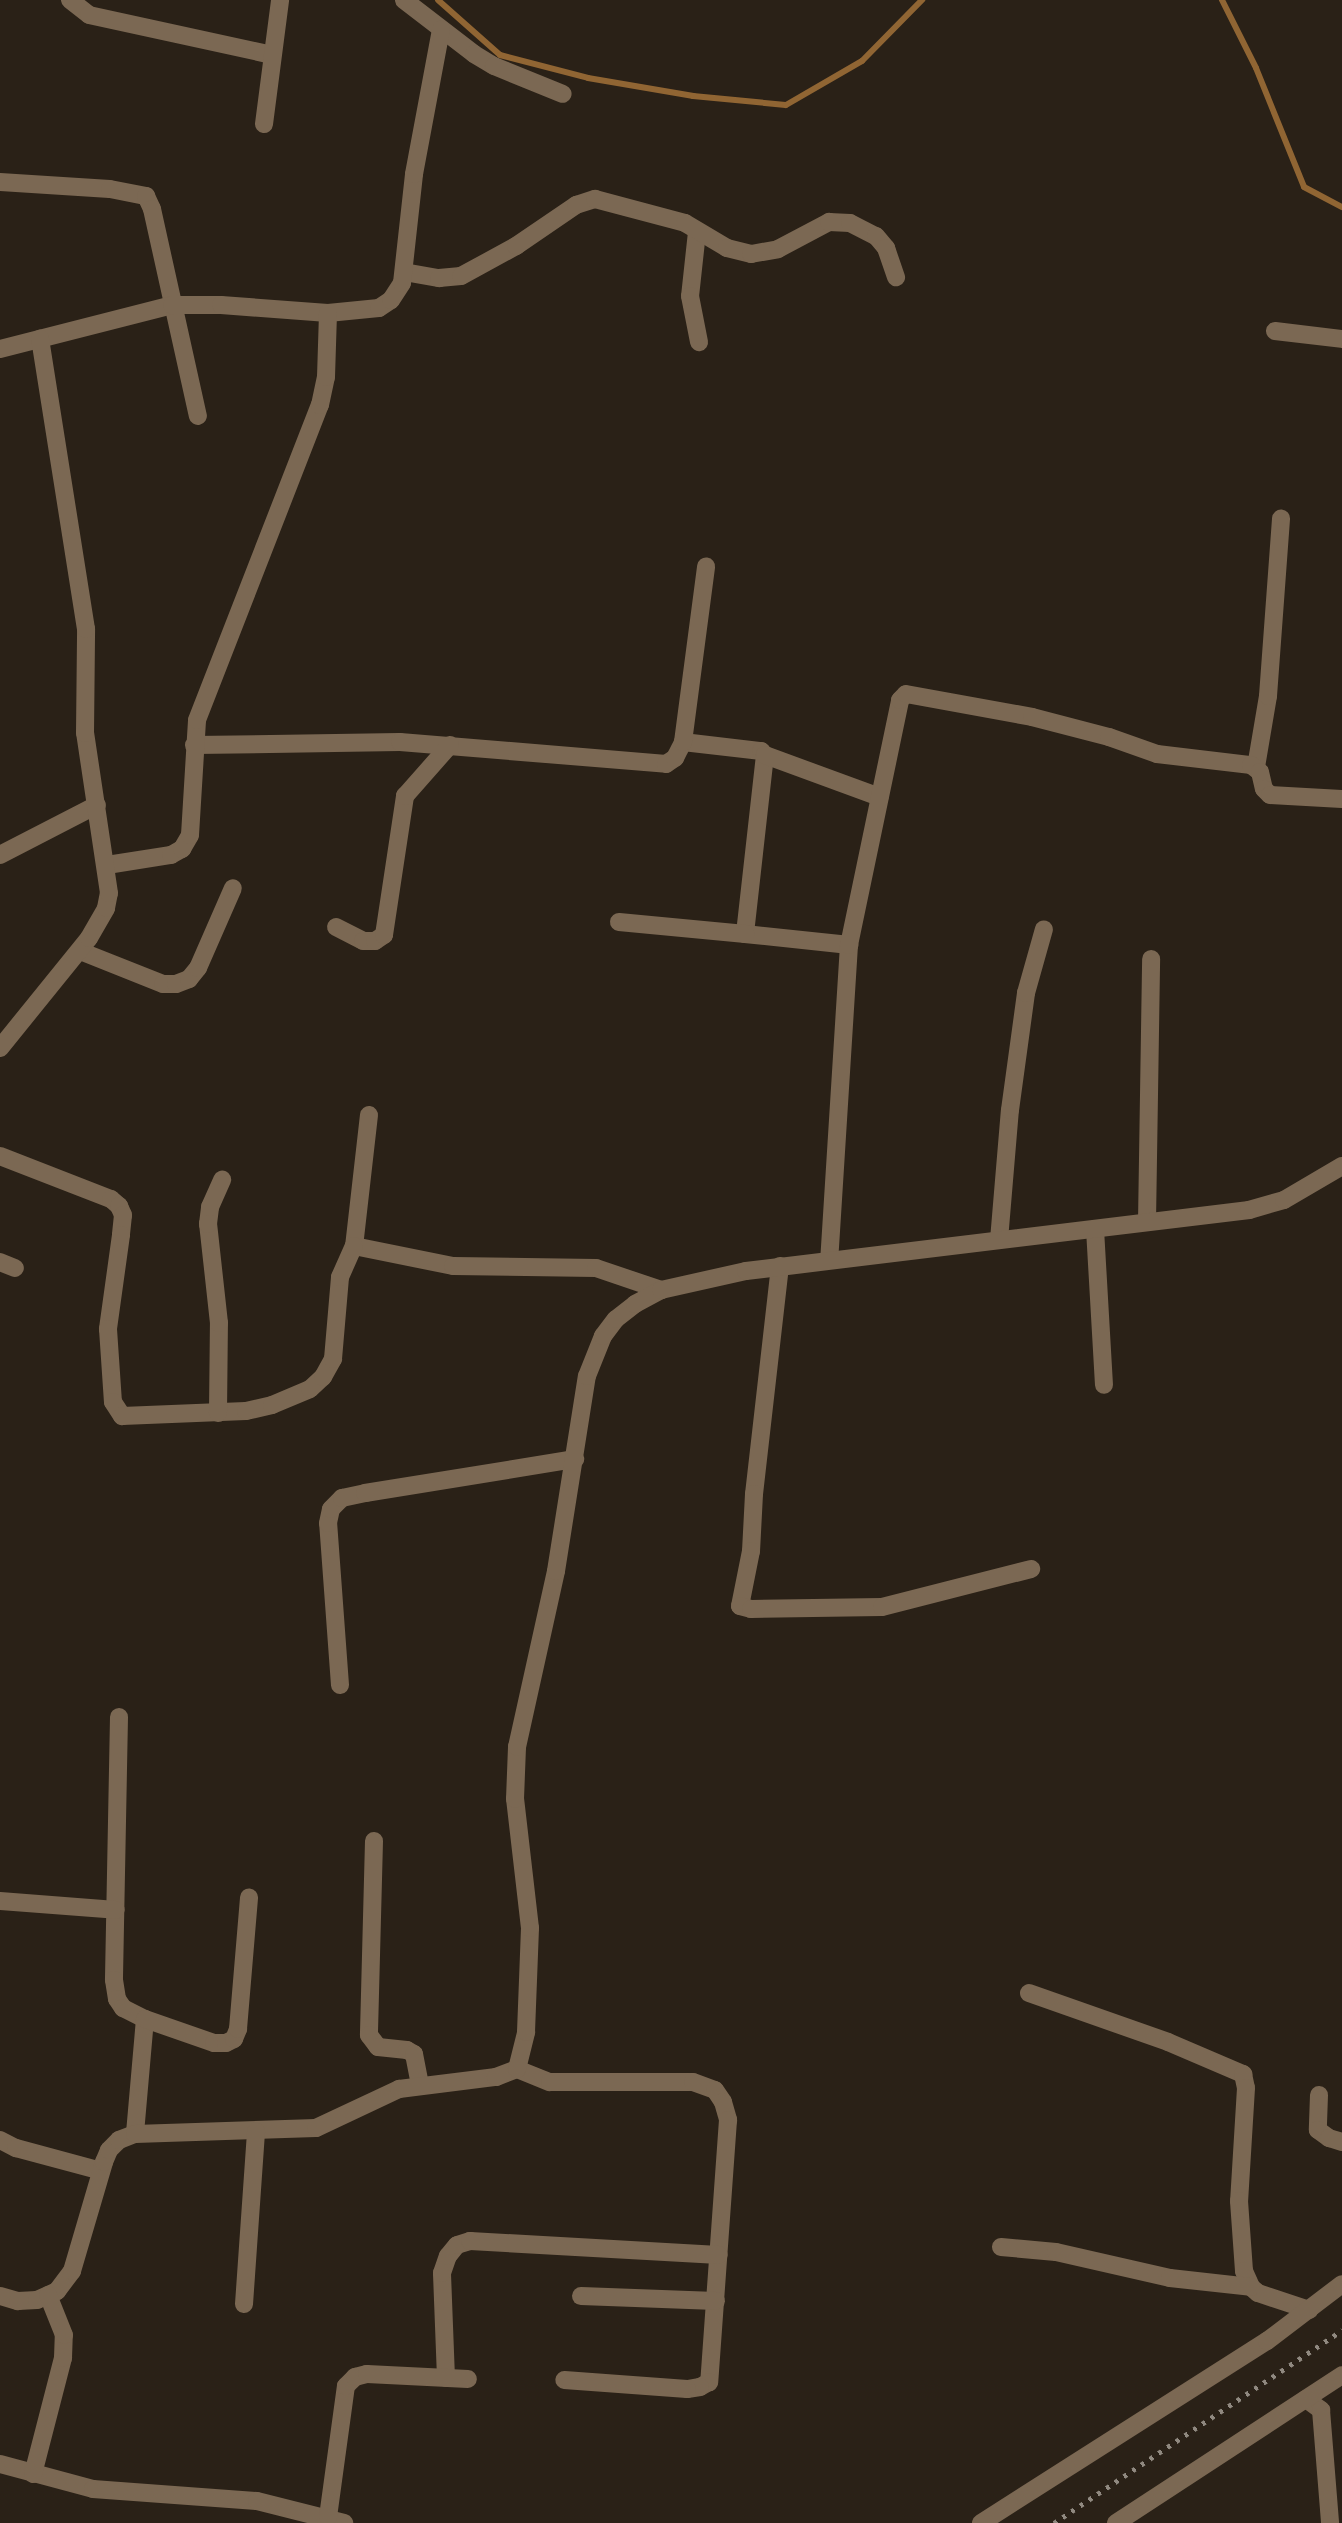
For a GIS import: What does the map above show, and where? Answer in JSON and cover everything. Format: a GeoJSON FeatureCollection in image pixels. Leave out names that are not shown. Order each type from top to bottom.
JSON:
{"type":"FeatureCollection","features":[{"type":"Feature","properties":{"kind":"street"},"geometry":{"type":"LineString","coordinates":[[70,0],[89,15],[272,55]]}},
{"type":"Feature","properties":{"kind":"street"},"geometry":{"type":"LineString","coordinates":[[264,124],[280,0]]}},
{"type":"Feature","properties":{"kind":"street"},"geometry":{"type":"LineString","coordinates":[[404,0],[441,30],[494,66],[563,94]]}},
{"type":"Feature","properties":{"kind":"street"},"geometry":{"type":"LineString","coordinates":[[0,349],[172,305],[221,305],[328,313],[379,308],[400,291],[414,174],[441,30]]}},
{"type":"Feature","properties":{"kind":"street"},"geometry":{"type":"LineString","coordinates":[[0,182],[110,189],[146,196],[152,209],[198,416]]}},
{"type":"Feature","properties":{"kind":"street"},"geometry":{"type":"LineString","coordinates":[[404,272],[439,278],[461,276],[586,201],[609,201],[685,223],[727,248],[751,254],[778,249],[829,222],[850,223],[876,236],[886,248],[896,277]]}},
{"type":"Feature","properties":{"kind":"street"},"geometry":{"type":"LineString","coordinates":[[697,232],[690,296],[699,342]]}},
{"type":"Feature","properties":{"kind":"street"},"geometry":{"type":"LineString","coordinates":[[107,865],[171,855],[182,849],[190,835],[197,720],[320,405],[326,377],[328,313]]}},
{"type":"Feature","properties":{"kind":"street"},"geometry":{"type":"LineString","coordinates":[[1275,331],[1342,340]]}},
{"type":"Feature","properties":{"kind":"street"},"geometry":{"type":"LineString","coordinates":[[0,1048],[80,951],[106,908],[109,893],[107,865],[85,733],[86,629],[40,340]]}},
{"type":"Feature","properties":{"kind":"street"},"geometry":{"type":"LineString","coordinates":[[1281,518],[1268,696],[1256,767],[1270,795],[1342,799]]}},
{"type":"Feature","properties":{"kind":"street"},"geometry":{"type":"LineString","coordinates":[[194,745],[400,742],[651,765],[666,764],[675,758],[683,742],[706,567]]}},
{"type":"Feature","properties":{"kind":"street"},"geometry":{"type":"LineString","coordinates":[[829,1259],[849,945],[900,701],[909,694],[1032,717],[1109,737],[1157,754],[1256,767]]}},
{"type":"Feature","properties":{"kind":"street"},"geometry":{"type":"LineString","coordinates":[[683,742],[761,751],[765,755],[880,797]]}},
{"type":"Feature","properties":{"kind":"street"},"geometry":{"type":"LineString","coordinates":[[336,927],[363,941],[375,941],[384,935],[405,796],[450,745]]}},
{"type":"Feature","properties":{"kind":"street"},"geometry":{"type":"LineString","coordinates":[[745,934],[765,755]]}},
{"type":"Feature","properties":{"kind":"street"},"geometry":{"type":"LineString","coordinates":[[0,855],[97,805]]}},
{"type":"Feature","properties":{"kind":"street"},"geometry":{"type":"LineString","coordinates":[[80,951],[163,984],[177,984],[189,979],[198,968],[233,888]]}},
{"type":"Feature","properties":{"kind":"street"},"geometry":{"type":"LineString","coordinates":[[619,922],[849,945]]}},
{"type":"Feature","properties":{"kind":"street"},"geometry":{"type":"LineString","coordinates":[[999,1240],[1003,1159],[1026,993],[1044,929]]}},
{"type":"Feature","properties":{"kind":"street"},"geometry":{"type":"LineString","coordinates":[[1147,1222],[1151,959]]}},
{"type":"Feature","properties":{"kind":"street"},"geometry":{"type":"LineString","coordinates":[[0,1156],[111,1199],[119,1206],[123,1215],[108,1329],[113,1402],[122,1416],[218,1413],[271,1405],[310,1389],[323,1377],[333,1359],[337,1341],[340,1277],[354,1246],[369,1115]]}},
{"type":"Feature","properties":{"kind":"street"},"geometry":{"type":"LineString","coordinates":[[517,2069],[526,2032],[530,1928],[514,1775],[522,1714],[556,1571],[587,1376],[603,1336],[616,1319],[635,1304],[661,1290],[704,1279],[829,1259],[1264,1207],[1302,1191],[1342,1166]]}},
{"type":"Feature","properties":{"kind":"street"},"geometry":{"type":"LineString","coordinates":[[218,1413],[219,1324],[208,1224],[210,1207],[222,1180]]}},
{"type":"Feature","properties":{"kind":"street"},"geometry":{"type":"LineString","coordinates":[[1095,1229],[1104,1385]]}},
{"type":"Feature","properties":{"kind":"street"},"geometry":{"type":"LineString","coordinates":[[354,1246],[453,1266],[596,1268],[661,1290]]}},
{"type":"Feature","properties":{"kind":"street"},"geometry":{"type":"LineString","coordinates":[[780,1266],[754,1494],[751,1551],[740,1606],[751,1609],[882,1607],[1031,1569]]}},
{"type":"Feature","properties":{"kind":"street"},"geometry":{"type":"LineString","coordinates":[[340,1685],[328,1522],[331,1509],[342,1498],[575,1459]]}},
{"type":"Feature","properties":{"kind":"street"},"geometry":{"type":"LineString","coordinates":[[119,1717],[117,1999],[123,2008],[145,2019],[214,2043],[226,2043],[234,2039],[238,2029],[248,1897]]}},
{"type":"Feature","properties":{"kind":"street"},"geometry":{"type":"LineString","coordinates":[[374,1841],[369,2035],[378,2047],[407,2050],[414,2054],[420,2084]]}},
{"type":"Feature","properties":{"kind":"street"},"geometry":{"type":"LineString","coordinates":[[0,1901],[116,1910]]}},
{"type":"Feature","properties":{"kind":"street"},"geometry":{"type":"LineString","coordinates":[[1029,1993],[1168,2042],[1243,2074],[1246,2088],[1240,2151],[1241,2261],[1251,2287]]}},
{"type":"Feature","properties":{"kind":"street"},"geometry":{"type":"LineString","coordinates":[[135,2134],[145,2019]]}},
{"type":"Feature","properties":{"kind":"street"},"geometry":{"type":"LineString","coordinates":[[0,2296],[18,2301],[37,2300],[57,2291],[72,2271],[109,2150],[119,2140],[135,2134],[316,2128],[385,2094],[420,2084],[496,2077],[517,2069],[550,2082],[693,2082],[715,2091],[723,2102],[728,2120],[709,2382],[700,2387],[564,2380]]}},
{"type":"Feature","properties":{"kind":"street"},"geometry":{"type":"LineString","coordinates":[[1320,2095],[1318,2130],[1329,2138],[1342,2142]]}},
{"type":"Feature","properties":{"kind":"street"},"geometry":{"type":"LineString","coordinates":[[244,2304],[256,2131]]}},
{"type":"Feature","properties":{"kind":"street"},"geometry":{"type":"LineString","coordinates":[[0,2140],[16,2148],[101,2171]]}},
{"type":"Feature","properties":{"kind":"street"},"geometry":{"type":"LineString","coordinates":[[446,2378],[442,2273],[447,2256],[457,2245],[470,2241],[719,2255]]}},
{"type":"Feature","properties":{"kind":"street"},"geometry":{"type":"LineString","coordinates":[[1001,2247],[1056,2252],[1170,2278],[1251,2287],[1273,2300],[1309,2310]]}},
{"type":"Feature","properties":{"kind":"street"},"geometry":{"type":"LineString","coordinates":[[981,2523],[1267,2340],[1342,2284]]}},
{"type":"Feature","properties":{"kind":"street"},"geometry":{"type":"LineString","coordinates":[[33,2474],[63,2358],[64,2335],[48,2295]]}},
{"type":"Feature","properties":{"kind":"street"},"geometry":{"type":"LineString","coordinates":[[581,2296],[716,2301]]}},
{"type":"Feature","properties":{"kind":"street"},"geometry":{"type":"LineString","coordinates":[[0,2464],[93,2489],[257,2501],[336,2520],[346,2386],[355,2377],[367,2374],[468,2379]]}},
{"type":"Feature","properties":{"kind":"street"},"geometry":{"type":"LineString","coordinates":[[1116,2523],[1342,2375]]}},
{"type":"Feature","properties":{"kind":"street"},"geometry":{"type":"LineString","coordinates":[[1306,2399],[1321,2410],[1331,2523]]}},
{"type":"Feature","properties":{"kind":"waterway"},"geometry":{"type":"LineString","coordinates":[[438,0],[500,55],[588,78],[693,96],[786,105],[862,61],[922,0]]}},
{"type":"Feature","properties":{"kind":"waterway"},"geometry":{"type":"LineString","coordinates":[[1222,0],[1256,68],[1304,187],[1342,207]]}},
{"type":"Feature","properties":{"kind":"railway"},"geometry":{"type":"LineString","coordinates":[[1054,2523],[1342,2330]]}}]}
